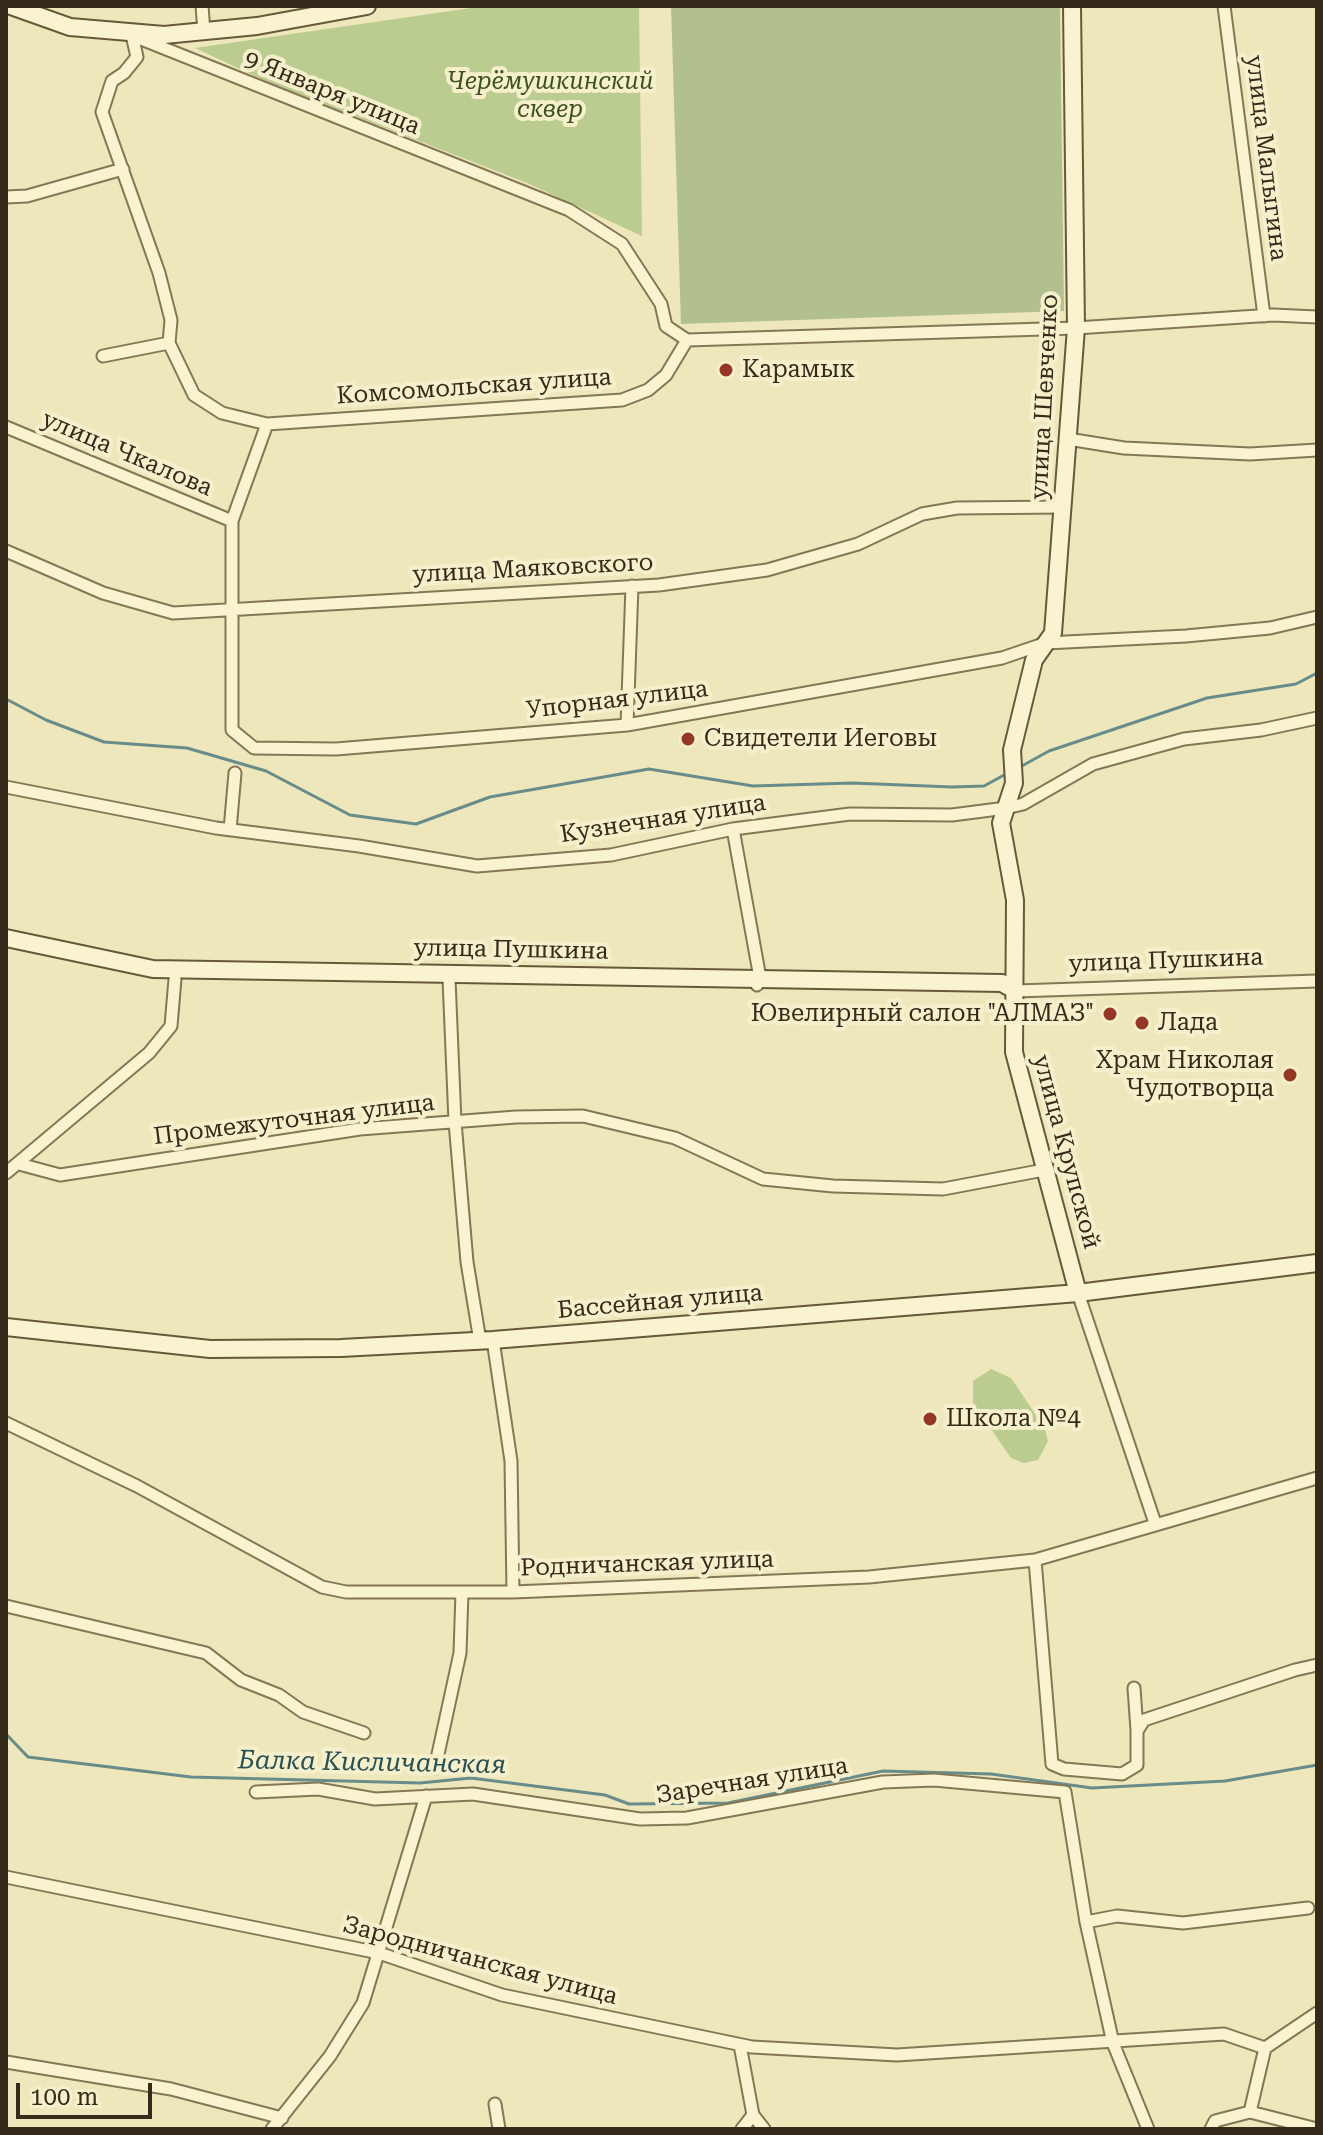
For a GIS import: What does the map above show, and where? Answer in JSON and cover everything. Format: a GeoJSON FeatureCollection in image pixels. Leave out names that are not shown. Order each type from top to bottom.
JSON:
{"type":"FeatureCollection","features":[{"type":"Feature","properties":{"kind":"street"},"geometry":{"type":"LineString","coordinates":[[11,6],[70,27],[133,32],[257,26],[367,6]]}},
{"type":"Feature","properties":{"kind":"street"},"geometry":{"type":"LineString","coordinates":[[30,6],[71,22],[133,32]]}},
{"type":"Feature","properties":{"kind":"street"},"geometry":{"type":"LineString","coordinates":[[202,6],[204,28]]}},
{"type":"Feature","properties":{"kind":"street"},"geometry":{"type":"LineString","coordinates":[[204,28],[336,6]]}},
{"type":"Feature","properties":{"kind":"street","name":"улица Шевченко"},"geometry":{"type":"LineString","coordinates":[[1014,783],[1012,750],[1034,660],[1053,633],[1063,507],[1076,328],[1072,6]]}},
{"type":"Feature","properties":{"kind":"street","name":"улица Малыгина"},"geometry":{"type":"LineString","coordinates":[[1224,6],[1264,316]]}},
{"type":"Feature","properties":{"kind":"street","name":"Комсомольская улица"},"geometry":{"type":"LineString","coordinates":[[133,32],[137,57],[124,73],[112,81],[102,112],[159,273],[171,320],[169,343],[194,395],[222,413],[267,424],[622,400],[648,390],[666,375],[687,340]]}},
{"type":"Feature","properties":{"kind":"street","name":"9 Января улица"},"geometry":{"type":"LineString","coordinates":[[133,32],[569,210],[622,244],[661,304],[666,326],[687,340]]}},
{"type":"Feature","properties":{"kind":"street"},"geometry":{"type":"LineString","coordinates":[[6,197],[27,196],[123,169]]}},
{"type":"Feature","properties":{"kind":"street"},"geometry":{"type":"LineString","coordinates":[[687,340],[1076,328],[1264,316],[1317,317]]}},
{"type":"Feature","properties":{"kind":"street"},"geometry":{"type":"LineString","coordinates":[[103,356],[169,343]]}},
{"type":"Feature","properties":{"kind":"street","name":"Упорная улица"},"geometry":{"type":"LineString","coordinates":[[267,424],[232,521],[232,730],[254,748],[336,749],[627,725],[957,667],[1002,658],[1046,643],[1270,628],[1317,617]]}},
{"type":"Feature","properties":{"kind":"street","name":"улица Чкалова"},"geometry":{"type":"LineString","coordinates":[[6,427],[232,521]]}},
{"type":"Feature","properties":{"kind":"street"},"geometry":{"type":"LineString","coordinates":[[1068,439],[1124,448],[1250,454],[1317,450]]}},
{"type":"Feature","properties":{"kind":"street","name":"улица Маяковского"},"geometry":{"type":"LineString","coordinates":[[6,551],[103,593],[173,613],[632,586],[767,570],[858,544],[922,514],[957,508],[1063,507]]}},
{"type":"Feature","properties":{"kind":"street"},"geometry":{"type":"LineString","coordinates":[[627,725],[632,586]]}},
{"type":"Feature","properties":{"kind":"street","name":"Кузнечная улица"},"geometry":{"type":"LineString","coordinates":[[6,787],[230,830],[359,846],[477,866],[611,855],[733,829],[850,814],[952,815],[1006,808],[1023,804],[1093,764],[1184,739],[1261,730],[1317,718]]}},
{"type":"Feature","properties":{"kind":"street"},"geometry":{"type":"LineString","coordinates":[[230,830],[235,773]]}},
{"type":"Feature","properties":{"kind":"street","name":"улица Крупской"},"geometry":{"type":"LineString","coordinates":[[1014,783],[1001,823],[1015,900],[1014,1052],[1078,1293],[1155,1523]]}},
{"type":"Feature","properties":{"kind":"street"},"geometry":{"type":"LineString","coordinates":[[733,829],[759,982]]}},
{"type":"Feature","properties":{"kind":"street","name":"улица Пушкина"},"geometry":{"type":"LineString","coordinates":[[6,938],[153,969],[759,982],[1016,991],[1317,981]]}},
{"type":"Feature","properties":{"kind":"street","name":"улица Пушкина"},"geometry":{"type":"LineString","coordinates":[[6,949],[175,979],[759,982]]}},
{"type":"Feature","properties":{"kind":"street"},"geometry":{"type":"LineString","coordinates":[[6,1173],[149,1053],[171,1026],[175,979]]}},
{"type":"Feature","properties":{"kind":"street"},"geometry":{"type":"LineString","coordinates":[[449,979],[455,1122],[467,1262],[487,1341],[511,1461],[513,1592]]}},
{"type":"Feature","properties":{"kind":"street","name":"Промежуточная улица"},"geometry":{"type":"LineString","coordinates":[[19,1164],[60,1175],[360,1129],[583,1116],[675,1138],[763,1179],[833,1186],[943,1189],[1044,1170]]}},
{"type":"Feature","properties":{"kind":"street","name":"Бассейная улица"},"geometry":{"type":"LineString","coordinates":[[6,1327],[210,1349],[341,1348],[487,1341],[1078,1293],[1317,1263]]}},
{"type":"Feature","properties":{"kind":"street","name":"Родничанская улица"},"geometry":{"type":"LineString","coordinates":[[6,1423],[137,1486],[322,1587],[346,1592],[513,1592],[869,1577],[1035,1560],[1317,1478]]}},
{"type":"Feature","properties":{"kind":"street"},"geometry":{"type":"LineString","coordinates":[[1035,1560],[1052,1764],[1077,1770],[1122,1774],[1137,1765],[1134,1688]]}},
{"type":"Feature","properties":{"kind":"street"},"geometry":{"type":"LineString","coordinates":[[435,1768],[460,1653],[462,1592]]}},
{"type":"Feature","properties":{"kind":"street"},"geometry":{"type":"LineString","coordinates":[[6,1606],[206,1653],[241,1680],[279,1695],[303,1712],[364,1733]]}},
{"type":"Feature","properties":{"kind":"street"},"geometry":{"type":"LineString","coordinates":[[1137,1731],[1144,1720],[1317,1665]]}},
{"type":"Feature","properties":{"kind":"street","name":"Заречная улица"},"geometry":{"type":"LineString","coordinates":[[256,1792],[318,1789],[375,1799],[473,1794],[640,1819],[687,1818],[883,1782],[934,1780],[1065,1792],[1086,1922]]}},
{"type":"Feature","properties":{"kind":"street"},"geometry":{"type":"LineString","coordinates":[[272,2129],[352,2024],[379,1953],[426,1796]]}},
{"type":"Feature","properties":{"kind":"street","name":"Зародничанская улица"},"geometry":{"type":"LineString","coordinates":[[6,1877],[379,1953],[502,1995],[740,2045],[897,2055],[1224,2034],[1265,2048]]}},
{"type":"Feature","properties":{"kind":"street"},"geometry":{"type":"LineString","coordinates":[[1148,2129],[1113,2043],[1086,1922],[1117,1916],[1183,1923],[1308,1908]]}},
{"type":"Feature","properties":{"kind":"street"},"geometry":{"type":"LineString","coordinates":[[1250,2112],[1265,2048],[1317,2013]]}},
{"type":"Feature","properties":{"kind":"street"},"geometry":{"type":"LineString","coordinates":[[740,2045],[753,2115],[764,2129]]}},
{"type":"Feature","properties":{"kind":"street"},"geometry":{"type":"LineString","coordinates":[[6,2062],[171,2089],[282,2118]]}},
{"type":"Feature","properties":{"kind":"street"},"geometry":{"type":"LineString","coordinates":[[495,2104],[499,2129]]}},
{"type":"Feature","properties":{"kind":"street"},"geometry":{"type":"LineString","coordinates":[[1211,2129],[1215,2121],[1250,2112],[1317,2129]]}},
{"type":"Feature","properties":{"kind":"street"},"geometry":{"type":"LineString","coordinates":[[742,2129],[753,2115]]}},
{"type":"Feature","properties":{"kind":"green space","name":"Черёмушкинский сквер"},"geometry":{"type":"Polygon","coordinates":[[[485,6],[639,6],[642,236],[527,183],[270,83],[195,48],[485,6]]]}},
{"type":"Feature","properties":{"kind":"green space"},"geometry":{"type":"Polygon","coordinates":[[[671,6],[1060,6],[1064,311],[681,324],[671,6]]]}},
{"type":"Feature","properties":{"kind":"green space"},"geometry":{"type":"Polygon","coordinates":[[[991,1369],[1011,1378],[1044,1427],[1048,1441],[1038,1460],[1024,1463],[1011,1458],[973,1403],[973,1381],[991,1369]]]}},
{"type":"Feature","properties":{"kind":"waterway","name":"Карамык"},"geometry":{"type":"LineString","coordinates":[[1020,767],[1049,751],[1207,698],[1296,684],[1317,673]]}},
{"type":"Feature","properties":{"kind":"waterway","name":"Карамык"},"geometry":{"type":"LineString","coordinates":[[6,699],[46,720],[104,742],[187,748],[266,771],[350,815],[416,824],[490,797],[649,769],[753,786],[852,783],[984,786],[1006,774]]}},
{"type":"Feature","properties":{"kind":"waterway","name":"Балка Кисличанская"},"geometry":{"type":"LineString","coordinates":[[6,1734],[28,1757],[191,1777],[420,1783],[471,1778],[605,1795],[629,1804],[728,1803],[883,1771],[991,1774],[1092,1788],[1225,1781],[1317,1765]]}},
{"type":"Feature","properties":{"kind":"place","name":"Карамык"},"geometry":{"type":"Point","coordinates":[726,370]}},
{"type":"Feature","properties":{"kind":"place","name":"Свидетели Иеговы"},"geometry":{"type":"Point","coordinates":[688,739]}},
{"type":"Feature","properties":{"kind":"place","name":"Ювелирный салон \"АЛМАЗ\""},"geometry":{"type":"Point","coordinates":[1110,1014]}},
{"type":"Feature","properties":{"kind":"place","name":"Лада"},"geometry":{"type":"Point","coordinates":[1142,1023]}},
{"type":"Feature","properties":{"kind":"place","name":"Храм Николая Чудотворца"},"geometry":{"type":"Point","coordinates":[1290,1075]}},
{"type":"Feature","properties":{"kind":"place","name":"Школа №4"},"geometry":{"type":"Point","coordinates":[930,1419]}}]}
